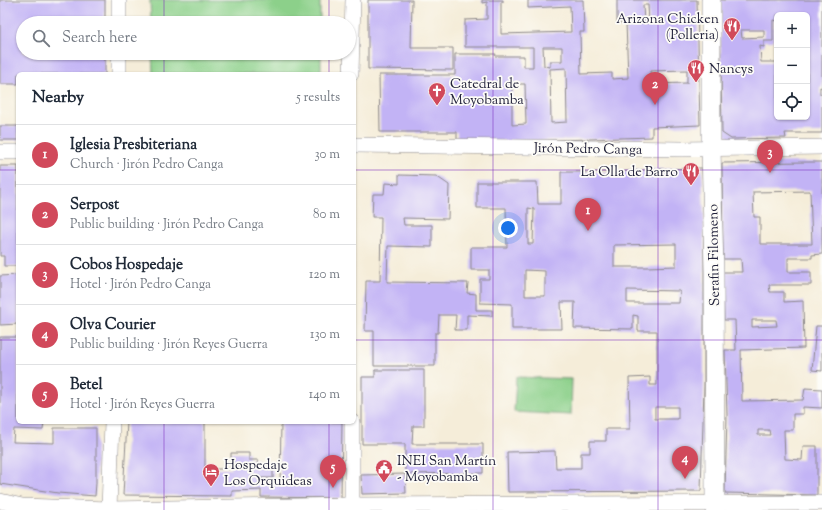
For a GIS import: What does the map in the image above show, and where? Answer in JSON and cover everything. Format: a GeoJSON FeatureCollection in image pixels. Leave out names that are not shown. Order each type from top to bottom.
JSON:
{"type":"FeatureCollection","features":[{"type":"Feature","properties":{"kind":"main road","name":"Serafin Filomeno"},"geometry":{"type":"LineString","coordinates":[[711,0],[715,507]]}},
{"type":"Feature","properties":{"kind":"street"},"geometry":{"type":"LineString","coordinates":[[119,0],[119,16]]}},
{"type":"Feature","properties":{"kind":"street"},"geometry":{"type":"LineString","coordinates":[[353,0],[353,16]]}},
{"type":"Feature","properties":{"kind":"street"},"geometry":{"type":"LineString","coordinates":[[119,60],[119,72]]}},
{"type":"Feature","properties":{"kind":"street"},"geometry":{"type":"LineString","coordinates":[[351,60],[351,72]]}},
{"type":"Feature","properties":{"kind":"street","name":"Jirón Pedro Canga"},"geometry":{"type":"LineString","coordinates":[[356,145],[682,149],[822,147]]}},
{"type":"Feature","properties":{"kind":"street"},"geometry":{"type":"LineString","coordinates":[[0,152],[16,152]]}},
{"type":"Feature","properties":{"kind":"street"},"geometry":{"type":"LineString","coordinates":[[109,509],[112,424]]}},
{"type":"Feature","properties":{"kind":"street"},"geometry":{"type":"LineString","coordinates":[[352,424],[352,508]]}},
{"type":"Feature","properties":{"kind":"street"},"geometry":{"type":"LineString","coordinates":[[0,500],[22,506],[109,509],[715,507],[822,503]]}},
{"type":"Feature","properties":{"kind":"green space"},"geometry":{"type":"Polygon","coordinates":[[[150,0],[320,0],[320,16],[151,16],[150,0]]]}},
{"type":"Feature","properties":{"kind":"green space"},"geometry":{"type":"Polygon","coordinates":[[[152,60],[321,60],[321,72],[153,72],[152,60]]]}},
{"type":"Feature","properties":{"kind":"green space"},"geometry":{"type":"Polygon","coordinates":[[[516,377],[572,379],[571,415],[514,412],[516,377]]]}},
{"type":"Feature","properties":{"kind":"building"},"geometry":{"type":"Polygon","coordinates":[[[0,0],[105,0],[105,16],[16,16],[16,60],[105,60],[105,72],[16,72],[16,84],[0,84],[0,0]]]}},
{"type":"Feature","properties":{"kind":"building"},"geometry":{"type":"Polygon","coordinates":[[[368,0],[412,0],[411,48],[453,48],[453,70],[368,69],[368,0]]]}},
{"type":"Feature","properties":{"kind":"building"},"geometry":{"type":"Polygon","coordinates":[[[482,0],[503,0],[503,2],[501,2],[501,34],[571,32],[570,6],[528,8],[528,0],[583,0],[584,32],[580,32],[581,74],[612,73],[612,79],[628,78],[626,23],[617,23],[617,0],[697,0],[700,125],[652,127],[652,137],[529,141],[457,142],[457,132],[380,132],[379,75],[455,75],[455,54],[524,56],[524,67],[533,67],[533,47],[465,47],[465,20],[487,19],[487,2],[482,3],[482,0]],[[643,5],[644,23],[649,23],[648,5],[643,5]],[[543,47],[544,66],[550,67],[550,61],[562,61],[562,47],[543,47]],[[566,68],[550,69],[551,123],[567,122],[566,68]],[[687,70],[650,71],[651,84],[687,83],[687,70]],[[512,84],[512,125],[526,124],[525,84],[512,84]]]}},
{"type":"Feature","properties":{"kind":"building"},"geometry":{"type":"Polygon","coordinates":[[[720,0],[822,0],[822,88],[820,87],[820,94],[822,94],[822,133],[785,133],[786,138],[731,139],[722,133],[720,0]],[[741,30],[742,38],[764,37],[764,30],[741,30]]]}},
{"type":"Feature","properties":{"kind":"building"},"geometry":{"type":"Polygon","coordinates":[[[0,126],[16,126],[16,140],[0,140],[0,126]]]}},
{"type":"Feature","properties":{"kind":"building"},"geometry":{"type":"Polygon","coordinates":[[[822,162],[822,254],[812,255],[812,258],[788,258],[788,272],[811,272],[811,285],[769,285],[770,292],[784,292],[784,302],[803,301],[804,348],[741,350],[742,401],[803,400],[805,388],[822,389],[822,408],[803,407],[803,414],[793,414],[793,430],[784,430],[785,459],[802,460],[803,446],[817,446],[817,495],[725,493],[727,415],[725,350],[736,350],[735,320],[724,320],[723,272],[742,272],[741,259],[723,259],[722,163],[822,162]],[[810,191],[753,192],[754,217],[760,217],[760,244],[812,244],[810,191]],[[752,320],[752,327],[777,326],[776,320],[752,320]],[[758,430],[758,435],[770,435],[769,430],[758,430]]]}},
{"type":"Feature","properties":{"kind":"building"},"geometry":{"type":"Polygon","coordinates":[[[0,166],[16,166],[16,266],[4,266],[4,256],[0,256],[0,166]]]}},
{"type":"Feature","properties":{"kind":"building"},"geometry":{"type":"Polygon","coordinates":[[[702,168],[704,215],[704,386],[701,491],[508,492],[507,452],[555,451],[556,468],[581,468],[581,453],[590,453],[590,441],[606,441],[606,429],[630,429],[629,378],[650,377],[650,385],[657,385],[657,331],[638,331],[638,316],[633,315],[633,329],[574,328],[575,302],[561,302],[562,329],[512,329],[512,304],[480,303],[480,279],[489,279],[489,270],[471,270],[471,247],[507,247],[506,208],[477,208],[477,182],[537,182],[538,204],[561,204],[561,172],[614,172],[702,168]],[[528,208],[528,244],[533,244],[534,209],[528,208]],[[676,244],[614,245],[614,267],[676,266],[676,244]],[[525,270],[525,296],[545,296],[545,271],[525,270]],[[627,290],[627,303],[679,303],[680,291],[627,290]],[[655,407],[655,419],[678,419],[678,407],[655,407]]]}},
{"type":"Feature","properties":{"kind":"building"},"geometry":{"type":"Polygon","coordinates":[[[399,175],[436,176],[449,185],[448,219],[403,218],[404,225],[432,225],[432,247],[388,246],[387,282],[468,283],[467,293],[476,294],[476,310],[492,310],[492,316],[467,315],[467,330],[455,330],[456,315],[439,315],[438,333],[435,333],[435,366],[374,366],[374,331],[365,331],[366,281],[380,281],[381,217],[372,217],[373,194],[384,194],[385,183],[399,184],[399,175]]]}},
{"type":"Feature","properties":{"kind":"building"},"geometry":{"type":"Polygon","coordinates":[[[16,275],[16,324],[0,325],[0,276],[16,275]]]}},
{"type":"Feature","properties":{"kind":"building"},"geometry":{"type":"Polygon","coordinates":[[[816,326],[822,326],[822,371],[812,370],[816,326]]]}},
{"type":"Feature","properties":{"kind":"building"},"geometry":{"type":"Polygon","coordinates":[[[0,337],[16,337],[16,424],[44,424],[43,430],[14,429],[13,442],[54,443],[54,428],[96,428],[95,496],[58,493],[0,484],[0,337]]]}},
{"type":"Feature","properties":{"kind":"building"},"geometry":{"type":"Polygon","coordinates":[[[375,370],[424,370],[424,426],[413,426],[412,444],[483,444],[483,473],[405,474],[405,444],[362,444],[362,377],[375,377],[375,370]]]}},
{"type":"Feature","properties":{"kind":"building"},"geometry":{"type":"Polygon","coordinates":[[[127,424],[205,424],[205,469],[231,469],[231,453],[249,453],[249,460],[258,460],[259,467],[273,467],[273,478],[261,478],[261,484],[280,483],[281,424],[342,424],[341,498],[261,497],[261,490],[232,491],[232,496],[123,495],[127,424]]]}},
{"type":"Feature","properties":{"kind":"building","name":"INEI San Martín - Moyobamba"},"geometry":{"type":"Polygon","coordinates":[[[405,474],[406,493],[362,494],[361,475],[405,474]]]}},
{"type":"Feature","properties":{"kind":"place","name":"Arizona Chicken (Polleria)"},"geometry":{"type":"Point","coordinates":[732,41]}},
{"type":"Feature","properties":{"kind":"place","name":"Nancys"},"geometry":{"type":"Point","coordinates":[696,83]}},
{"type":"Feature","properties":{"kind":"place","name":"Serpost"},"geometry":{"type":"Point","coordinates":[655,105]}},
{"type":"Feature","properties":{"kind":"place","name":"Catedral de Moyobamba"},"geometry":{"type":"Point","coordinates":[437,106]}},
{"type":"Feature","properties":{"kind":"place","name":"Cobos Hospedaje"},"geometry":{"type":"Point","coordinates":[770,173]}},
{"type":"Feature","properties":{"kind":"place","name":"La Olla de Barro"},"geometry":{"type":"Point","coordinates":[691,186]}},
{"type":"Feature","properties":{"kind":"place","name":"Iglesia Presbiteriana"},"geometry":{"type":"Point","coordinates":[588,231]}},
{"type":"Feature","properties":{"kind":"place","name":"Olva Courier"},"geometry":{"type":"Point","coordinates":[685,479]}},
{"type":"Feature","properties":{"kind":"place","name":"INEI San Martín - Moyobamba"},"geometry":{"type":"Point","coordinates":[384,483]}},
{"type":"Feature","properties":{"kind":"place","name":"Hospedaje Los Orquideas"},"geometry":{"type":"Point","coordinates":[211,487]}},
{"type":"Feature","properties":{"kind":"place","name":"Betel"},"geometry":{"type":"Point","coordinates":[333,488]}}]}
